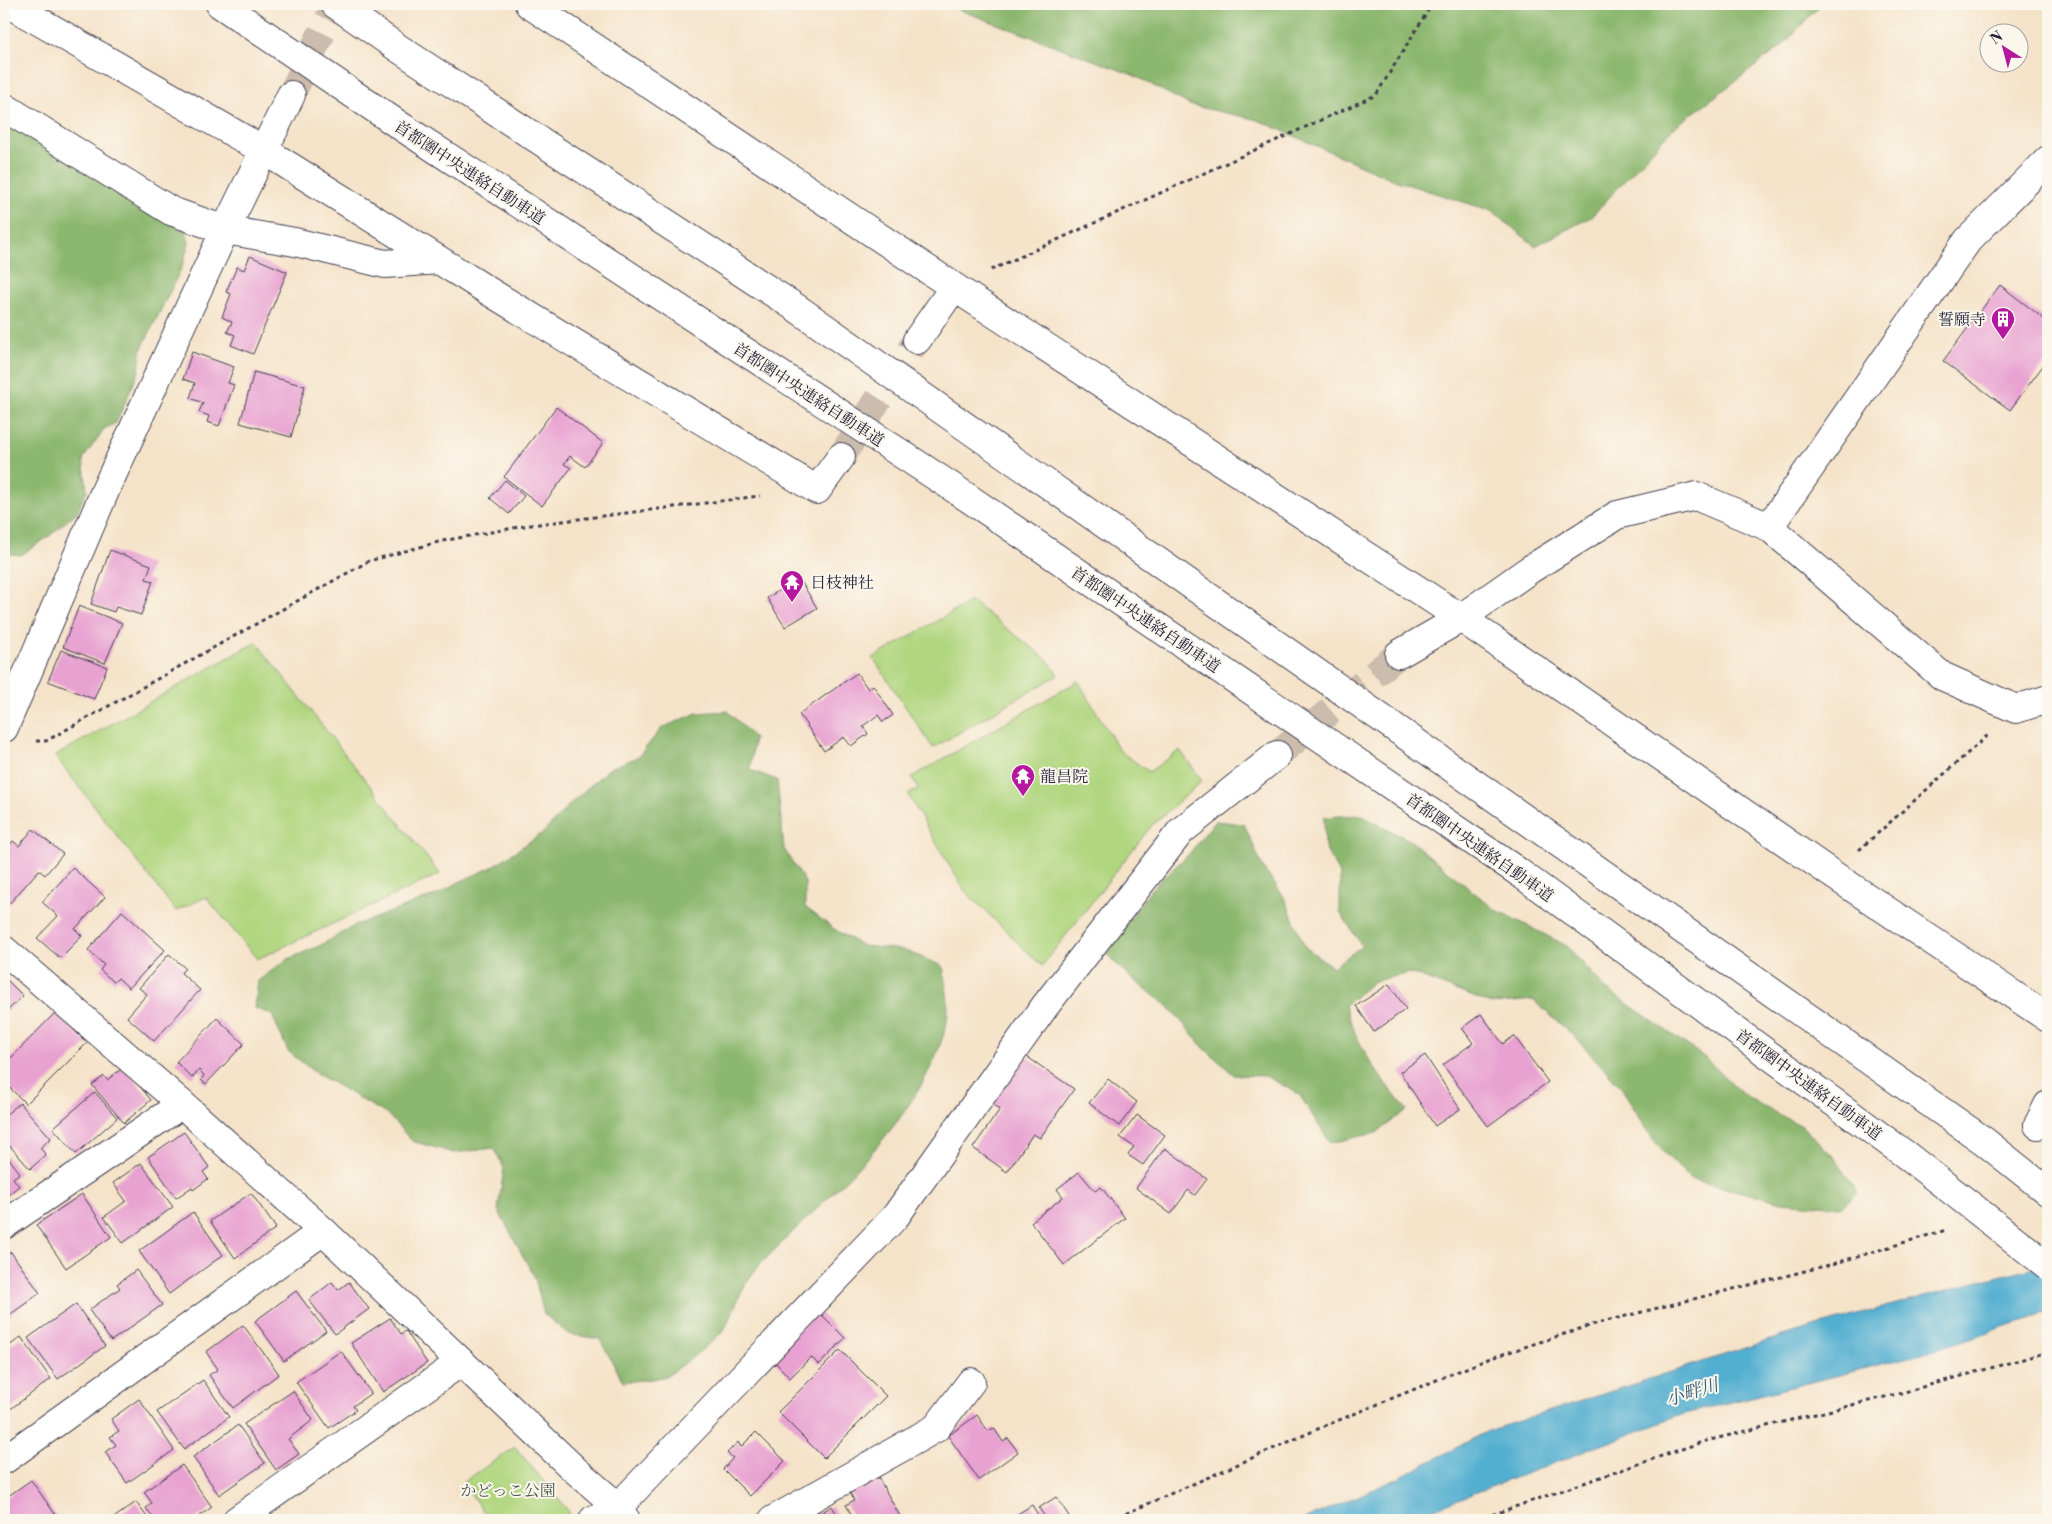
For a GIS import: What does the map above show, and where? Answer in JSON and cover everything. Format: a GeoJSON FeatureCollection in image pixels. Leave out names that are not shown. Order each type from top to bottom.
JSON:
{"type":"FeatureCollection","features":[{"type":"Feature","properties":{"kind":"main road"},"geometry":{"type":"LineString","coordinates":[[9,4],[265,151],[439,260],[817,490],[841,457]]}},
{"type":"Feature","properties":{"kind":"main road","name":"首都圏中央連絡自動車道"},"geometry":{"type":"LineString","coordinates":[[220,4],[398,125],[960,492],[1517,871],[1906,1155],[2048,1266]]}},
{"type":"Feature","properties":{"kind":"main road"},"geometry":{"type":"LineString","coordinates":[[335,4],[398,48],[798,309],[1984,1141],[2048,1192]]}},
{"type":"Feature","properties":{"kind":"main road"},"geometry":{"type":"LineString","coordinates":[[529,4],[954,287],[1461,618],[1832,874],[2048,1018]]}},
{"type":"Feature","properties":{"kind":"main road"},"geometry":{"type":"LineString","coordinates":[[4,728],[104,491],[225,230],[291,95]]}},
{"type":"Feature","properties":{"kind":"main road"},"geometry":{"type":"LineString","coordinates":[[4,107],[171,210],[225,230],[295,242],[385,264],[439,260]]}},
{"type":"Feature","properties":{"kind":"main road"},"geometry":{"type":"LineString","coordinates":[[1769,526],[1968,240],[2048,160]]}},
{"type":"Feature","properties":{"kind":"main road"},"geometry":{"type":"LineString","coordinates":[[917,340],[954,287]]}},
{"type":"Feature","properties":{"kind":"main road"},"geometry":{"type":"LineString","coordinates":[[1399,654],[1461,618],[1529,570],[1617,515],[1696,496],[1769,526],[1942,676],[2016,710],[2048,699]]}},
{"type":"Feature","properties":{"kind":"main road"},"geometry":{"type":"LineString","coordinates":[[593,1520],[622,1514],[895,1217],[1045,1006],[1181,831],[1277,755]]}},
{"type":"Feature","properties":{"kind":"main road"},"geometry":{"type":"LineString","coordinates":[[4,950],[182,1104],[323,1231],[622,1514]]}},
{"type":"Feature","properties":{"kind":"main road"},"geometry":{"type":"LineString","coordinates":[[4,1225],[182,1104]]}},
{"type":"Feature","properties":{"kind":"main road"},"geometry":{"type":"LineString","coordinates":[[4,1460],[323,1231]]}},
{"type":"Feature","properties":{"kind":"main road"},"geometry":{"type":"LineString","coordinates":[[237,1520],[461,1362]]}},
{"type":"Feature","properties":{"kind":"main road"},"geometry":{"type":"LineString","coordinates":[[773,1520],[936,1428],[971,1382]]}},
{"type":"Feature","properties":{"kind":"path"},"geometry":{"type":"LineString","coordinates":[[954,287],[1376,95],[1432,4]]}},
{"type":"Feature","properties":{"kind":"path"},"geometry":{"type":"LineString","coordinates":[[29,741],[46,741],[368,561],[442,541],[524,526],[763,496]]}},
{"type":"Feature","properties":{"kind":"path"},"geometry":{"type":"LineString","coordinates":[[1832,874],[2016,710]]}},
{"type":"Feature","properties":{"kind":"path"},"geometry":{"type":"LineString","coordinates":[[1111,1520],[1327,1425],[1488,1359],[1598,1323],[1829,1264],[1952,1228]]}},
{"type":"Feature","properties":{"kind":"path"},"geometry":{"type":"LineString","coordinates":[[1477,1520],[1702,1442],[1901,1393],[2048,1352]]}},
{"type":"Feature","properties":{"kind":"green space"},"geometry":{"type":"Polygon","coordinates":[[[944,4],[1821,4],[1781,47],[1673,128],[1591,217],[1535,246],[1492,211],[1397,181],[1258,120],[1190,105],[1133,75],[944,4]]]}},
{"type":"Feature","properties":{"kind":"green space"},"geometry":{"type":"Polygon","coordinates":[[[11,123],[183,224],[189,242],[182,267],[141,350],[139,371],[116,423],[104,429],[83,459],[87,490],[77,512],[48,537],[21,555],[4,553],[4,128],[11,123]]]}},
{"type":"Feature","properties":{"kind":"green space"},"geometry":{"type":"Polygon","coordinates":[[[971,601],[1048,660],[1058,675],[933,748],[873,658],[971,601]]]}},
{"type":"Feature","properties":{"kind":"green space"},"geometry":{"type":"Polygon","coordinates":[[[256,642],[440,874],[257,959],[206,897],[176,911],[55,756],[256,642]]]}},
{"type":"Feature","properties":{"kind":"green space"},"geometry":{"type":"Polygon","coordinates":[[[1078,681],[1120,751],[1149,772],[1180,750],[1202,781],[1152,825],[1042,966],[964,890],[908,795],[918,789],[912,777],[1078,681]]]}},
{"type":"Feature","properties":{"kind":"green space"},"geometry":{"type":"Polygon","coordinates":[[[728,711],[754,738],[750,770],[777,780],[784,849],[805,882],[805,907],[834,929],[862,946],[903,950],[943,966],[947,998],[947,1022],[931,1066],[913,1099],[891,1130],[839,1187],[752,1274],[724,1330],[698,1353],[668,1375],[623,1382],[600,1339],[568,1334],[544,1314],[535,1278],[498,1210],[504,1168],[494,1148],[454,1153],[412,1141],[388,1115],[314,1072],[288,1051],[272,1015],[255,1008],[258,981],[286,960],[319,946],[356,925],[439,894],[459,882],[492,867],[544,832],[572,802],[610,768],[638,757],[662,728],[697,713],[728,711]]]}},
{"type":"Feature","properties":{"kind":"green space"},"geometry":{"type":"Polygon","coordinates":[[[1360,815],[1411,841],[1493,908],[1567,946],[1605,988],[1704,1057],[1739,1091],[1764,1107],[1802,1126],[1834,1157],[1858,1192],[1841,1207],[1782,1202],[1690,1179],[1656,1144],[1621,1087],[1573,1035],[1533,1000],[1492,1004],[1410,973],[1374,981],[1345,1005],[1356,1034],[1370,1061],[1407,1110],[1376,1133],[1330,1143],[1299,1094],[1266,1076],[1234,1075],[1203,1047],[1169,1007],[1131,978],[1106,954],[1151,889],[1189,854],[1215,821],[1244,824],[1264,870],[1283,895],[1305,947],[1333,967],[1362,946],[1340,912],[1340,875],[1325,848],[1324,817],[1360,815]]]}},
{"type":"Feature","properties":{"kind":"green space","name":"かどっこ公園"},"geometry":{"type":"Polygon","coordinates":[[[515,1447],[570,1513],[558,1520],[490,1520],[462,1483],[515,1447]]]}},
{"type":"Feature","properties":{"kind":"water","name":"小畔川"},"geometry":{"type":"Polygon","coordinates":[[[2048,1264],[2048,1312],[1922,1354],[1684,1414],[1403,1520],[1303,1520],[1397,1479],[1488,1431],[1789,1334],[1975,1282],[2048,1264]]]}},
{"type":"Feature","properties":{"kind":"building"},"geometry":{"type":"Polygon","coordinates":[[[250,256],[287,272],[253,354],[231,345],[235,335],[227,332],[232,322],[222,317],[231,294],[226,292],[237,267],[244,270],[250,256]]]}},
{"type":"Feature","properties":{"kind":"building","name":"誓願寺"},"geometry":{"type":"Polygon","coordinates":[[[2000,285],[2048,322],[2048,359],[2010,410],[1943,361],[2000,285]]]}},
{"type":"Feature","properties":{"kind":"building"},"geometry":{"type":"Polygon","coordinates":[[[192,352],[234,367],[228,383],[234,385],[219,426],[207,422],[209,416],[199,412],[203,403],[190,398],[195,383],[183,379],[192,352]]]}},
{"type":"Feature","properties":{"kind":"building"},"geometry":{"type":"Polygon","coordinates":[[[254,372],[305,386],[291,437],[240,423],[254,372]]]}},
{"type":"Feature","properties":{"kind":"building"},"geometry":{"type":"Polygon","coordinates":[[[556,407],[603,443],[585,467],[570,456],[564,464],[571,468],[542,506],[504,477],[556,407]]]}},
{"type":"Feature","properties":{"kind":"building"},"geometry":{"type":"Polygon","coordinates":[[[505,480],[524,496],[509,514],[490,498],[505,480]]]}},
{"type":"Feature","properties":{"kind":"building"},"geometry":{"type":"Polygon","coordinates":[[[110,550],[151,565],[146,579],[153,581],[141,615],[116,607],[114,612],[91,604],[110,550]]]}},
{"type":"Feature","properties":{"kind":"building","name":"日枝神社"},"geometry":{"type":"Polygon","coordinates":[[[799,578],[817,608],[785,627],[767,598],[799,578]]]}},
{"type":"Feature","properties":{"kind":"building"},"geometry":{"type":"Polygon","coordinates":[[[79,606],[122,623],[105,663],[63,647],[79,606]]]}},
{"type":"Feature","properties":{"kind":"building"},"geometry":{"type":"Polygon","coordinates":[[[61,650],[107,667],[94,699],[48,681],[61,650]]]}},
{"type":"Feature","properties":{"kind":"building"},"geometry":{"type":"Polygon","coordinates":[[[857,673],[868,689],[873,685],[893,715],[883,722],[878,715],[863,726],[868,734],[851,746],[844,737],[824,751],[799,714],[857,673]]]}},
{"type":"Feature","properties":{"kind":"building"},"geometry":{"type":"Polygon","coordinates":[[[33,829],[63,854],[45,875],[39,870],[9,904],[4,900],[4,852],[13,841],[19,846],[33,829]]]}},
{"type":"Feature","properties":{"kind":"building"},"geometry":{"type":"Polygon","coordinates":[[[73,868],[105,897],[75,929],[82,936],[60,958],[37,938],[58,916],[42,902],[73,868]]]}},
{"type":"Feature","properties":{"kind":"building"},"geometry":{"type":"Polygon","coordinates":[[[122,911],[165,950],[129,988],[118,978],[114,982],[100,970],[104,965],[88,950],[122,911]]]}},
{"type":"Feature","properties":{"kind":"building"},"geometry":{"type":"Polygon","coordinates":[[[169,954],[185,968],[181,973],[200,990],[154,1041],[127,1017],[147,994],[139,988],[169,954]]]}},
{"type":"Feature","properties":{"kind":"building"},"geometry":{"type":"Polygon","coordinates":[[[4,977],[23,996],[4,1014],[4,977]]]}},
{"type":"Feature","properties":{"kind":"building"},"geometry":{"type":"Polygon","coordinates":[[[1389,984],[1406,1009],[1374,1032],[1356,1006],[1389,984]]]}},
{"type":"Feature","properties":{"kind":"building"},"geometry":{"type":"Polygon","coordinates":[[[56,1012],[87,1043],[26,1104],[4,1082],[4,1065],[56,1012]]]}},
{"type":"Feature","properties":{"kind":"building"},"geometry":{"type":"Polygon","coordinates":[[[1481,1014],[1503,1044],[1514,1036],[1548,1082],[1488,1126],[1443,1065],[1473,1043],[1462,1028],[1481,1014]]]}},
{"type":"Feature","properties":{"kind":"building"},"geometry":{"type":"Polygon","coordinates":[[[217,1018],[244,1044],[206,1084],[201,1080],[204,1075],[199,1070],[192,1078],[176,1062],[217,1018]]]}},
{"type":"Feature","properties":{"kind":"building"},"geometry":{"type":"Polygon","coordinates":[[[1023,1054],[1074,1089],[1040,1138],[1033,1134],[1007,1172],[973,1148],[1000,1109],[989,1102],[1023,1054]]]}},
{"type":"Feature","properties":{"kind":"building"},"geometry":{"type":"Polygon","coordinates":[[[1425,1055],[1460,1109],[1435,1126],[1400,1072],[1425,1055]]]}},
{"type":"Feature","properties":{"kind":"building"},"geometry":{"type":"Polygon","coordinates":[[[124,1067],[151,1100],[124,1123],[92,1085],[104,1076],[107,1080],[124,1067]]]}},
{"type":"Feature","properties":{"kind":"building"},"geometry":{"type":"Polygon","coordinates":[[[1108,1079],[1137,1102],[1119,1126],[1089,1103],[1108,1079]]]}},
{"type":"Feature","properties":{"kind":"building"},"geometry":{"type":"Polygon","coordinates":[[[95,1092],[117,1118],[76,1154],[53,1128],[95,1092]]]}},
{"type":"Feature","properties":{"kind":"building"},"geometry":{"type":"Polygon","coordinates":[[[20,1103],[51,1138],[40,1148],[46,1155],[30,1169],[10,1146],[8,1149],[4,1144],[4,1116],[20,1103]]]}},
{"type":"Feature","properties":{"kind":"building"},"geometry":{"type":"Polygon","coordinates":[[[1137,1115],[1165,1135],[1143,1165],[1128,1155],[1134,1147],[1120,1137],[1137,1115]]]}},
{"type":"Feature","properties":{"kind":"building"},"geometry":{"type":"Polygon","coordinates":[[[184,1132],[209,1167],[203,1172],[208,1179],[193,1190],[192,1187],[176,1198],[148,1157],[184,1132]]]}},
{"type":"Feature","properties":{"kind":"building"},"geometry":{"type":"Polygon","coordinates":[[[1165,1148],[1207,1179],[1195,1195],[1188,1190],[1171,1214],[1136,1188],[1165,1148]]]}},
{"type":"Feature","properties":{"kind":"building"},"geometry":{"type":"Polygon","coordinates":[[[4,1152],[20,1173],[13,1178],[19,1186],[4,1198],[4,1152]]]}},
{"type":"Feature","properties":{"kind":"building"},"geometry":{"type":"Polygon","coordinates":[[[141,1163],[173,1207],[123,1243],[104,1217],[126,1201],[113,1183],[141,1163]]]}},
{"type":"Feature","properties":{"kind":"building"},"geometry":{"type":"Polygon","coordinates":[[[1079,1172],[1095,1191],[1101,1187],[1125,1218],[1064,1265],[1031,1222],[1063,1197],[1057,1189],[1079,1172]]]}},
{"type":"Feature","properties":{"kind":"building"},"geometry":{"type":"Polygon","coordinates":[[[251,1193],[276,1228],[235,1258],[210,1221],[251,1193]]]}},
{"type":"Feature","properties":{"kind":"building"},"geometry":{"type":"Polygon","coordinates":[[[82,1194],[111,1237],[66,1268],[36,1225],[82,1194]]]}},
{"type":"Feature","properties":{"kind":"building"},"geometry":{"type":"Polygon","coordinates":[[[193,1212],[223,1255],[169,1294],[139,1251],[193,1212]]]}},
{"type":"Feature","properties":{"kind":"building"},"geometry":{"type":"Polygon","coordinates":[[[11,1252],[40,1293],[4,1319],[4,1257],[11,1252]]]}},
{"type":"Feature","properties":{"kind":"building"},"geometry":{"type":"Polygon","coordinates":[[[136,1270],[162,1305],[111,1341],[89,1310],[120,1288],[117,1284],[136,1270]]]}},
{"type":"Feature","properties":{"kind":"building"},"geometry":{"type":"Polygon","coordinates":[[[332,1282],[338,1290],[349,1282],[369,1309],[335,1334],[309,1300],[332,1282]]]}},
{"type":"Feature","properties":{"kind":"building"},"geometry":{"type":"Polygon","coordinates":[[[296,1291],[326,1331],[284,1361],[255,1321],[296,1291]]]}},
{"type":"Feature","properties":{"kind":"building"},"geometry":{"type":"Polygon","coordinates":[[[76,1304],[105,1346],[58,1379],[28,1338],[76,1304]]]}},
{"type":"Feature","properties":{"kind":"building"},"geometry":{"type":"Polygon","coordinates":[[[818,1311],[845,1338],[819,1365],[811,1357],[790,1378],[771,1358],[818,1311]]]}},
{"type":"Feature","properties":{"kind":"building"},"geometry":{"type":"Polygon","coordinates":[[[390,1318],[401,1334],[406,1331],[427,1363],[383,1392],[351,1343],[390,1318]]]}},
{"type":"Feature","properties":{"kind":"building"},"geometry":{"type":"Polygon","coordinates":[[[243,1325],[279,1374],[233,1408],[209,1375],[218,1369],[206,1352],[243,1325]]]}},
{"type":"Feature","properties":{"kind":"building"},"geometry":{"type":"Polygon","coordinates":[[[21,1337],[51,1379],[5,1413],[4,1350],[21,1337]]]}},
{"type":"Feature","properties":{"kind":"building"},"geometry":{"type":"Polygon","coordinates":[[[840,1350],[886,1396],[824,1458],[778,1412],[840,1350]]]}},
{"type":"Feature","properties":{"kind":"building"},"geometry":{"type":"Polygon","coordinates":[[[341,1351],[371,1393],[353,1406],[356,1410],[329,1428],[296,1382],[341,1351]]]}},
{"type":"Feature","properties":{"kind":"building"},"geometry":{"type":"Polygon","coordinates":[[[203,1380],[229,1417],[184,1449],[157,1412],[203,1380]]]}},
{"type":"Feature","properties":{"kind":"building"},"geometry":{"type":"Polygon","coordinates":[[[293,1391],[313,1420],[288,1439],[299,1454],[276,1470],[244,1424],[293,1391]]]}},
{"type":"Feature","properties":{"kind":"building"},"geometry":{"type":"Polygon","coordinates":[[[139,1399],[174,1450],[127,1483],[105,1452],[116,1445],[110,1437],[119,1431],[111,1419],[139,1399]]]}},
{"type":"Feature","properties":{"kind":"building"},"geometry":{"type":"Polygon","coordinates":[[[977,1415],[988,1431],[994,1428],[1003,1442],[1008,1438],[1018,1452],[979,1480],[948,1436],[977,1415]]]}},
{"type":"Feature","properties":{"kind":"building"},"geometry":{"type":"Polygon","coordinates":[[[238,1425],[265,1463],[219,1495],[193,1457],[238,1425]]]}},
{"type":"Feature","properties":{"kind":"building"},"geometry":{"type":"Polygon","coordinates":[[[756,1432],[785,1461],[750,1496],[723,1469],[733,1458],[727,1453],[738,1442],[741,1447],[756,1432]]]}},
{"type":"Feature","properties":{"kind":"building"},"geometry":{"type":"Polygon","coordinates":[[[182,1465],[212,1507],[194,1520],[155,1520],[146,1508],[152,1503],[144,1492],[182,1465]]]}},
{"type":"Feature","properties":{"kind":"building"},"geometry":{"type":"Polygon","coordinates":[[[878,1477],[901,1518],[898,1520],[855,1520],[846,1505],[854,1500],[850,1493],[878,1477]]]}},
{"type":"Feature","properties":{"kind":"building"},"geometry":{"type":"Polygon","coordinates":[[[31,1480],[57,1517],[53,1520],[4,1520],[4,1499],[31,1480]]]}},
{"type":"Feature","properties":{"kind":"building"},"geometry":{"type":"Polygon","coordinates":[[[1056,1497],[1069,1516],[1062,1520],[1047,1520],[1039,1508],[1056,1497]]]}},
{"type":"Feature","properties":{"kind":"building"},"geometry":{"type":"Polygon","coordinates":[[[136,1502],[149,1520],[111,1520],[136,1502]]]}},
{"type":"Feature","properties":{"kind":"building"},"geometry":{"type":"Polygon","coordinates":[[[1032,1505],[1041,1520],[1008,1520],[1032,1505]]]}},
{"type":"Feature","properties":{"kind":"building"},"geometry":{"type":"Polygon","coordinates":[[[832,1506],[840,1520],[796,1520],[816,1508],[819,1514],[832,1506]]]}},
{"type":"Feature","properties":{"kind":"tunnel"},"geometry":{"type":"LineString","coordinates":[[291,95],[336,4]]}},
{"type":"Feature","properties":{"kind":"tunnel"},"geometry":{"type":"LineString","coordinates":[[841,457],[917,340]]}},
{"type":"Feature","properties":{"kind":"tunnel"},"geometry":{"type":"LineString","coordinates":[[1277,755],[1399,654]]}},
{"type":"Feature","properties":{"kind":"place","name":"誓願寺"},"geometry":{"type":"Point","coordinates":[2003,340]}},
{"type":"Feature","properties":{"kind":"place","name":"日枝神社"},"geometry":{"type":"Point","coordinates":[792,603]}},
{"type":"Feature","properties":{"kind":"place","name":"龍昌院"},"geometry":{"type":"Point","coordinates":[1023,797]}}]}
